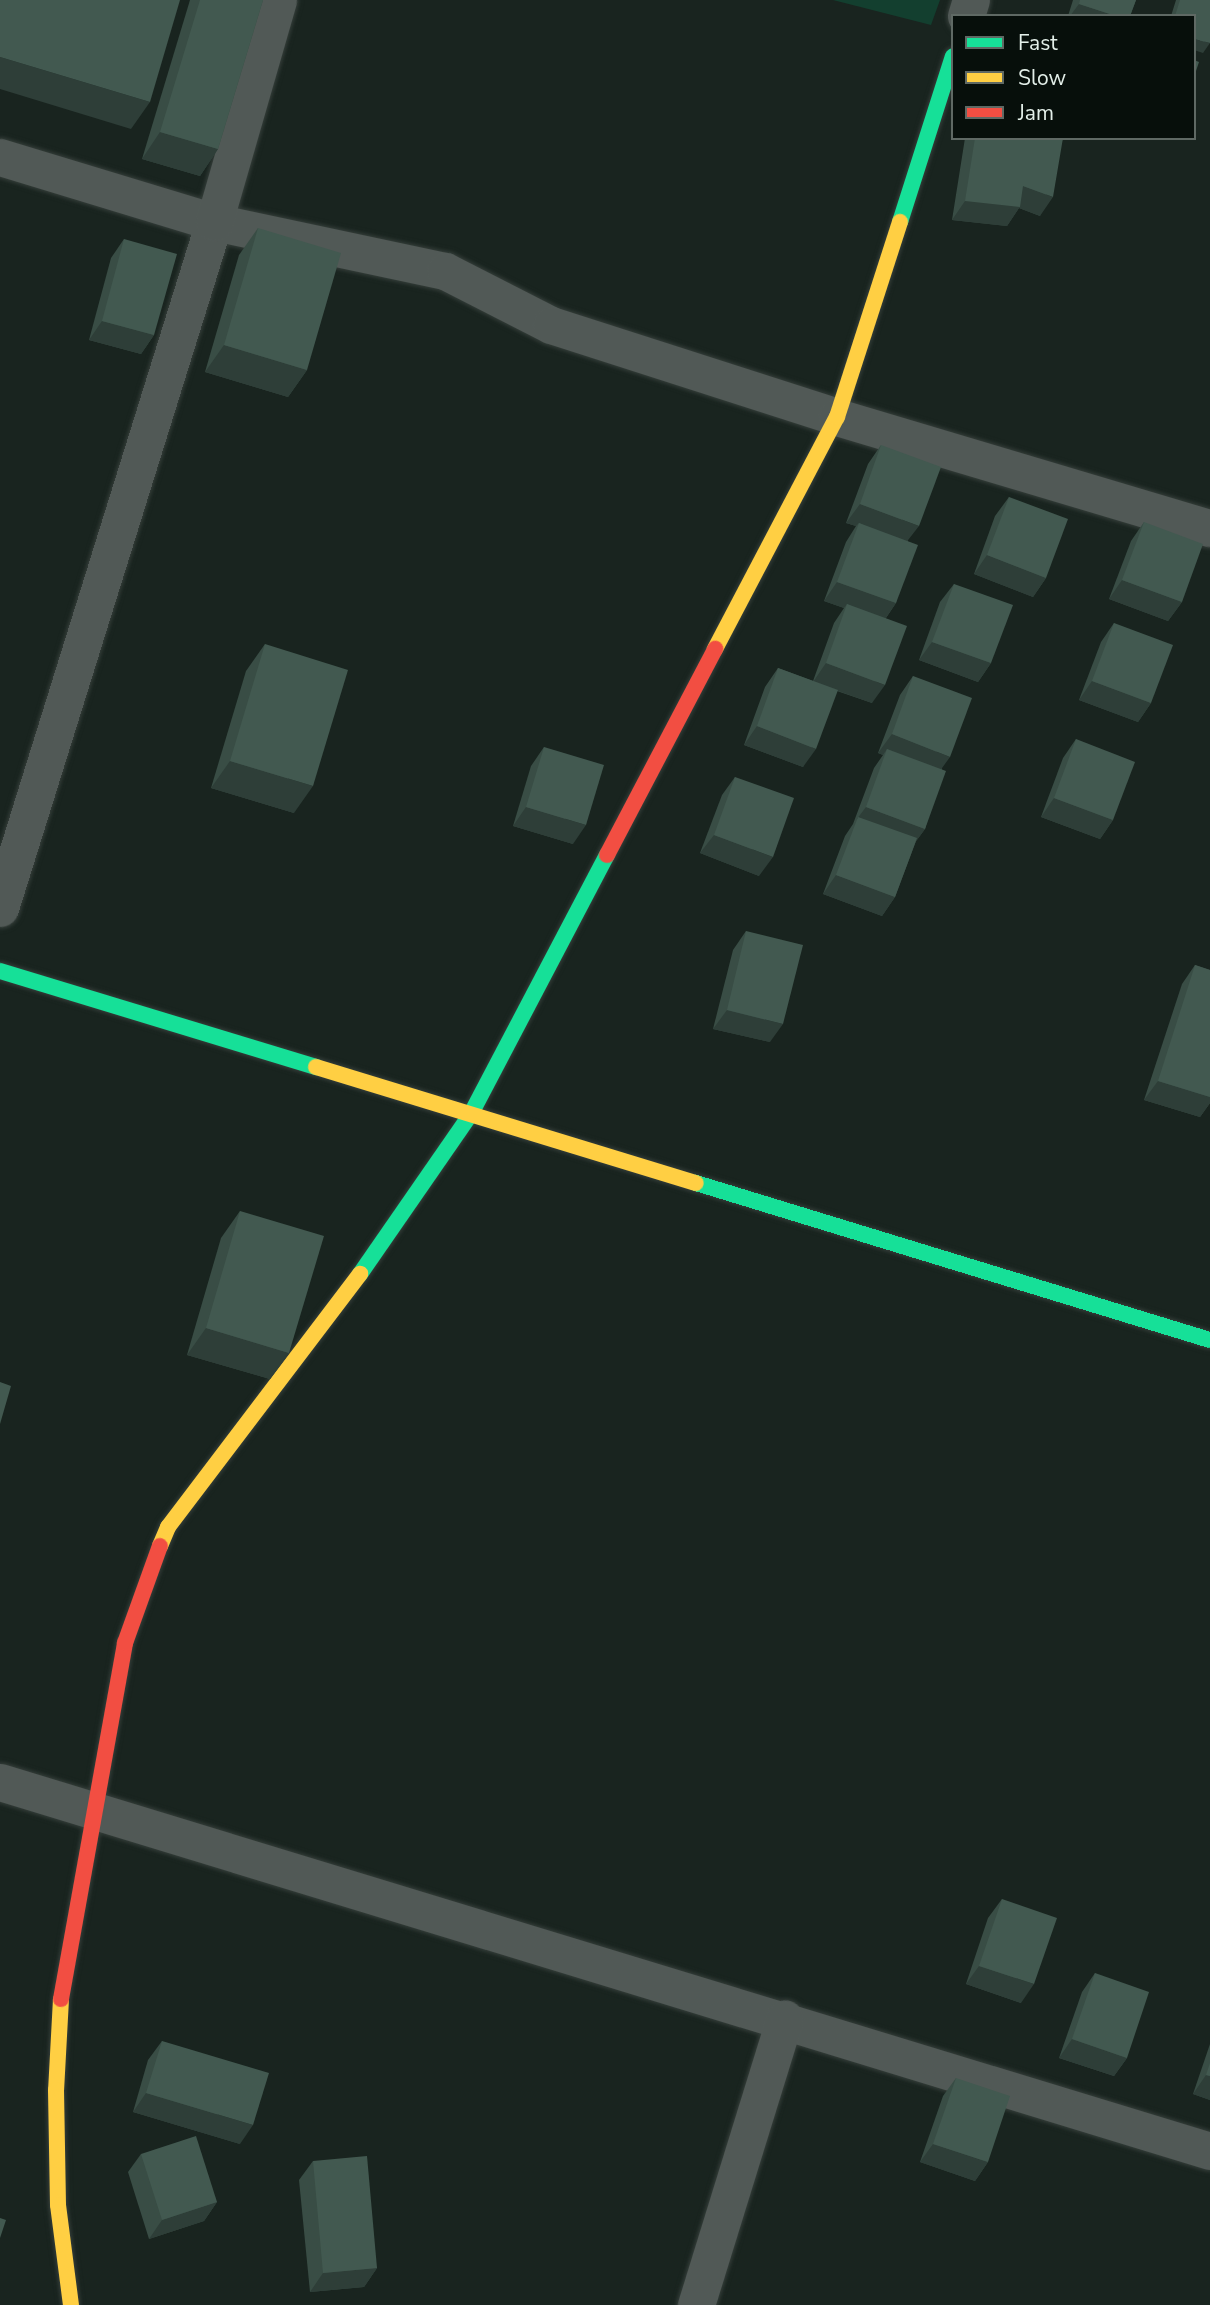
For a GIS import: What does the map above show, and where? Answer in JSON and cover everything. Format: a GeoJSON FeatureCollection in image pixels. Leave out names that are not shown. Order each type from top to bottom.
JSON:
{"type":"FeatureCollection","features":[{"type":"Feature","properties":{"kind":"street"},"geometry":{"type":"LineString","coordinates":[[0,908],[214,222],[278,0]]}},
{"type":"Feature","properties":{"kind":"street"},"geometry":{"type":"LineString","coordinates":[[71,2305],[58,2205],[56,2090],[63,1970],[97,1808],[125,1643],[168,1527],[351,1287],[472,1112],[837,417],[951,62]]}},
{"type":"Feature","properties":{"kind":"street"},"geometry":{"type":"LineString","coordinates":[[0,157],[214,222],[445,271],[551,325],[837,417],[1210,528]]}},
{"type":"Feature","properties":{"kind":"street"},"geometry":{"type":"LineString","coordinates":[[0,971],[472,1112],[1210,1340]]}},
{"type":"Feature","properties":{"kind":"street"},"geometry":{"type":"LineString","coordinates":[[0,1782],[97,1808],[1210,2151]]}},
{"type":"Feature","properties":{"kind":"street"},"geometry":{"type":"LineString","coordinates":[[696,2305],[785,2018]]}},
{"type":"Feature","properties":{"kind":"green space"},"geometry":{"type":"Polygon","coordinates":[[[833,0],[940,0],[931,25],[833,0]]]}},
{"type":"Feature","properties":{"kind":"building"},"geometry":{"type":"Polygon","coordinates":[[[0,0],[180,0],[150,102],[0,57],[0,0]]]}},
{"type":"Feature","properties":{"kind":"building"},"geometry":{"type":"Polygon","coordinates":[[[200,0],[263,0],[218,149],[160,132],[200,0]]]}},
{"type":"Feature","properties":{"kind":"building"},"geometry":{"type":"Polygon","coordinates":[[[1080,0],[1136,0],[1131,14],[1110,14],[1079,4],[1080,0]]]}},
{"type":"Feature","properties":{"kind":"building"},"geometry":{"type":"Polygon","coordinates":[[[1180,0],[1210,0],[1210,43],[1196,40],[1196,14],[1176,14],[1180,0]]]}},
{"type":"Feature","properties":{"kind":"building"},"geometry":{"type":"Polygon","coordinates":[[[975,140],[1063,140],[1053,197],[1023,186],[1020,207],[965,201],[975,140]]]}},
{"type":"Feature","properties":{"kind":"building"},"geometry":{"type":"Polygon","coordinates":[[[258,228],[341,253],[307,370],[224,345],[258,228]]]}},
{"type":"Feature","properties":{"kind":"building"},"geometry":{"type":"Polygon","coordinates":[[[124,239],[177,254],[154,335],[102,321],[124,239]]]}},
{"type":"Feature","properties":{"kind":"building"},"geometry":{"type":"Polygon","coordinates":[[[881,445],[941,467],[919,526],[860,504],[881,445]]]}},
{"type":"Feature","properties":{"kind":"building"},"geometry":{"type":"Polygon","coordinates":[[[1009,497],[1068,519],[1046,578],[987,555],[1009,497]]]}},
{"type":"Feature","properties":{"kind":"building"},"geometry":{"type":"Polygon","coordinates":[[[1144,522],[1203,544],[1182,602],[1122,580],[1144,522]]]}},
{"type":"Feature","properties":{"kind":"building"},"geometry":{"type":"Polygon","coordinates":[[[859,523],[918,545],[896,603],[837,582],[859,523]]]}},
{"type":"Feature","properties":{"kind":"building"},"geometry":{"type":"Polygon","coordinates":[[[954,584],[1013,605],[991,663],[932,642],[954,584]]]}},
{"type":"Feature","properties":{"kind":"building"},"geometry":{"type":"Polygon","coordinates":[[[847,604],[907,626],[885,685],[826,663],[847,604]]]}},
{"type":"Feature","properties":{"kind":"building"},"geometry":{"type":"Polygon","coordinates":[[[1114,623],[1173,645],[1151,703],[1092,681],[1114,623]]]}},
{"type":"Feature","properties":{"kind":"building"},"geometry":{"type":"Polygon","coordinates":[[[265,644],[348,670],[313,786],[230,761],[265,644]]]}},
{"type":"Feature","properties":{"kind":"building"},"geometry":{"type":"Polygon","coordinates":[[[778,668],[838,690],[816,749],[757,726],[778,668]]]}},
{"type":"Feature","properties":{"kind":"building"},"geometry":{"type":"Polygon","coordinates":[[[913,676],[972,698],[950,757],[892,734],[913,676]]]}},
{"type":"Feature","properties":{"kind":"building"},"geometry":{"type":"Polygon","coordinates":[[[1076,739],[1135,762],[1113,820],[1054,798],[1076,739]]]}},
{"type":"Feature","properties":{"kind":"building"},"geometry":{"type":"Polygon","coordinates":[[[544,747],[604,765],[586,825],[526,807],[544,747]]]}},
{"type":"Feature","properties":{"kind":"building"},"geometry":{"type":"Polygon","coordinates":[[[887,749],[946,771],[925,829],[866,807],[887,749]]]}},
{"type":"Feature","properties":{"kind":"building"},"geometry":{"type":"Polygon","coordinates":[[[735,777],[794,798],[773,857],[714,835],[735,777]]]}},
{"type":"Feature","properties":{"kind":"building"},"geometry":{"type":"Polygon","coordinates":[[[858,817],[917,838],[895,897],[836,875],[858,817]]]}},
{"type":"Feature","properties":{"kind":"building"},"geometry":{"type":"Polygon","coordinates":[[[746,931],[803,945],[783,1024],[727,1010],[746,931]]]}},
{"type":"Feature","properties":{"kind":"building"},"geometry":{"type":"Polygon","coordinates":[[[1195,965],[1210,970],[1210,1097],[1158,1081],[1195,965]]]}},
{"type":"Feature","properties":{"kind":"building"},"geometry":{"type":"Polygon","coordinates":[[[240,1211],[324,1236],[289,1353],[206,1328],[240,1211]]]}},
{"type":"Feature","properties":{"kind":"building"},"geometry":{"type":"Polygon","coordinates":[[[0,1382],[11,1386],[0,1424],[0,1382]]]}},
{"type":"Feature","properties":{"kind":"building"},"geometry":{"type":"Polygon","coordinates":[[[1002,1899],[1057,1918],[1034,1984],[979,1966],[1002,1899]]]}},
{"type":"Feature","properties":{"kind":"building"},"geometry":{"type":"Polygon","coordinates":[[[1095,1973],[1149,1992],[1127,2058],[1072,2039],[1095,1973]]]}},
{"type":"Feature","properties":{"kind":"building"},"geometry":{"type":"Polygon","coordinates":[[[162,2041],[269,2073],[253,2125],[146,2093],[162,2041]]]}},
{"type":"Feature","properties":{"kind":"building"},"geometry":{"type":"Polygon","coordinates":[[[956,2078],[1010,2096],[988,2162],[933,2144],[956,2078]]]}},
{"type":"Feature","properties":{"kind":"building"},"geometry":{"type":"Polygon","coordinates":[[[196,2136],[217,2202],[162,2220],[141,2154],[196,2136]]]}},
{"type":"Feature","properties":{"kind":"building"},"geometry":{"type":"Polygon","coordinates":[[[367,2156],[377,2268],[323,2273],[313,2161],[367,2156]]]}},
{"type":"Feature","properties":{"kind":"building"},"geometry":{"type":"Polygon","coordinates":[[[0,2218],[6,2220],[0,2238],[0,2218]]]}},
{"type":"Feature","properties":{"kind":"traffic: fast"},"geometry":{"type":"LineString","coordinates":[[900,222],[951,62]]}},
{"type":"Feature","properties":{"kind":"traffic: fast"},"geometry":{"type":"LineString","coordinates":[[360,1274],[472,1112],[607,855]]}},
{"type":"Feature","properties":{"kind":"traffic: fast"},"geometry":{"type":"LineString","coordinates":[[0,971],[316,1067]]}},
{"type":"Feature","properties":{"kind":"traffic: fast"},"geometry":{"type":"LineString","coordinates":[[696,1183],[1210,1340]]}},
{"type":"Feature","properties":{"kind":"traffic: slow"},"geometry":{"type":"LineString","coordinates":[[715,649],[837,417],[900,222]]}},
{"type":"Feature","properties":{"kind":"traffic: slow"},"geometry":{"type":"LineString","coordinates":[[316,1067],[696,1183]]}},
{"type":"Feature","properties":{"kind":"traffic: slow"},"geometry":{"type":"LineString","coordinates":[[160,1546],[168,1527],[360,1274]]}},
{"type":"Feature","properties":{"kind":"traffic: slow"},"geometry":{"type":"LineString","coordinates":[[61,1999],[56,2090],[58,2205],[71,2305]]}},
{"type":"Feature","properties":{"kind":"traffic: jam"},"geometry":{"type":"LineString","coordinates":[[607,855],[715,649]]}},
{"type":"Feature","properties":{"kind":"traffic: jam"},"geometry":{"type":"LineString","coordinates":[[61,1999],[125,1643],[160,1546]]}}]}
